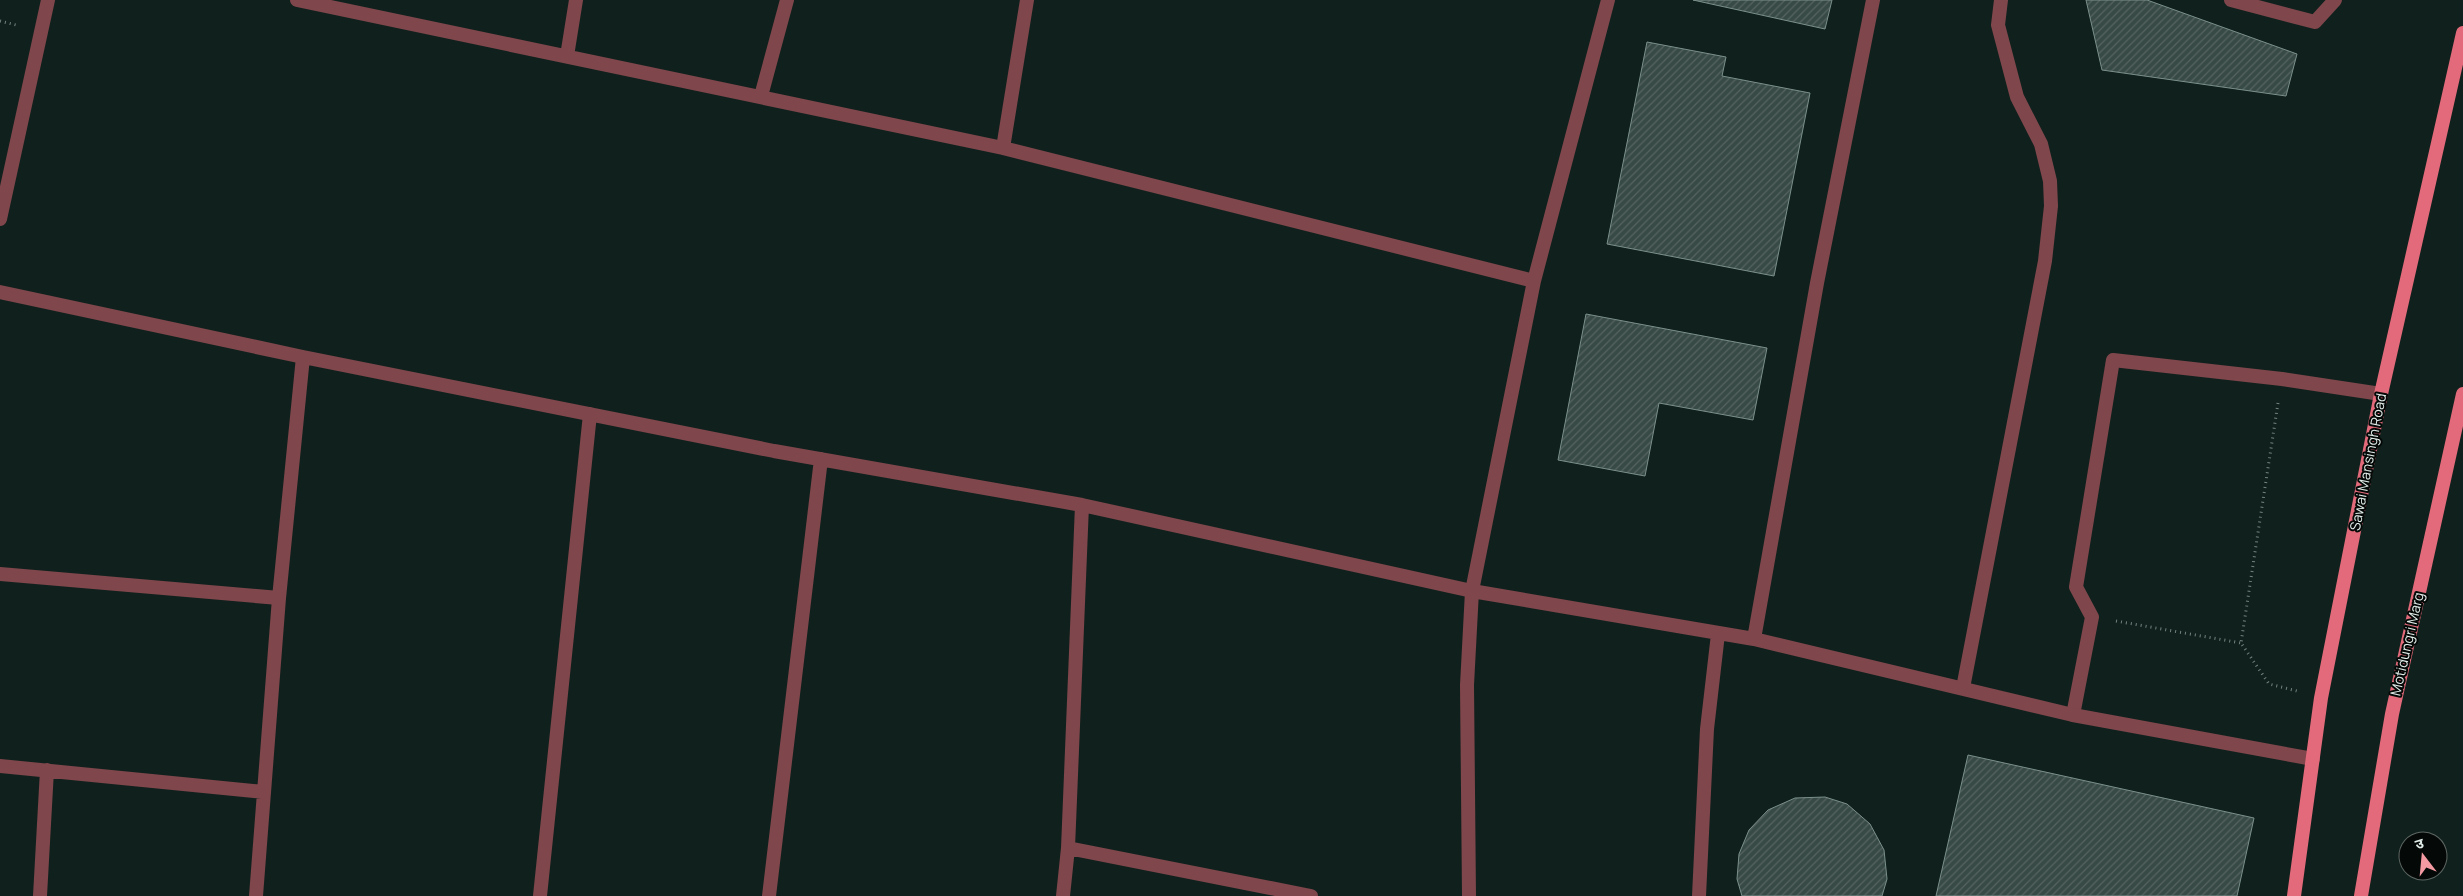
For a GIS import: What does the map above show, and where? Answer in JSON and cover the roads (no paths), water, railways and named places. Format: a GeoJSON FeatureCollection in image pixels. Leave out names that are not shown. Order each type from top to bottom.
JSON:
{"type":"FeatureCollection","features":[{"type":"Feature","properties":{"kind":"main road","name":"Sawai Mansingh Road"},"geometry":{"type":"LineString","coordinates":[[2294,896],[2321,698],[2381,394],[2463,33]]}},
{"type":"Feature","properties":{"kind":"main road","name":"Motidungri Marg"},"geometry":{"type":"LineString","coordinates":[[2362,896],[2392,714],[2463,394]]}},
{"type":"Feature","properties":{"kind":"street"},"geometry":{"type":"LineString","coordinates":[[0,219],[4,184],[48,0]]}},
{"type":"Feature","properties":{"kind":"street"},"geometry":{"type":"LineString","coordinates":[[298,0],[349,5],[567,56],[1002,148],[1534,281]]}},
{"type":"Feature","properties":{"kind":"street"},"geometry":{"type":"LineString","coordinates":[[567,56],[576,0]]}},
{"type":"Feature","properties":{"kind":"street"},"geometry":{"type":"LineString","coordinates":[[760,96],[787,0]]}},
{"type":"Feature","properties":{"kind":"street"},"geometry":{"type":"LineString","coordinates":[[1002,148],[1027,0]]}},
{"type":"Feature","properties":{"kind":"street"},"geometry":{"type":"LineString","coordinates":[[1468,896],[1467,685],[1472,591],[1534,281],[1608,0]]}},
{"type":"Feature","properties":{"kind":"street"},"geometry":{"type":"LineString","coordinates":[[1754,639],[1816,284],[1873,0]]}},
{"type":"Feature","properties":{"kind":"street"},"geometry":{"type":"LineString","coordinates":[[1964,688],[2045,261],[2052,206],[2050,181],[2041,144],[2017,97],[1998,25],[2001,0]]}},
{"type":"Feature","properties":{"kind":"street"},"geometry":{"type":"LineString","coordinates":[[2231,0],[2315,22],[2335,0]]}},
{"type":"Feature","properties":{"kind":"street"},"geometry":{"type":"LineString","coordinates":[[0,292],[303,357],[590,414],[821,459],[1082,505],[1472,591],[1754,639],[2074,715],[2313,759]]}},
{"type":"Feature","properties":{"kind":"street"},"geometry":{"type":"LineString","coordinates":[[256,896],[279,598],[303,357]]}},
{"type":"Feature","properties":{"kind":"street"},"geometry":{"type":"LineString","coordinates":[[2074,715],[2092,617],[2076,587],[2113,360],[2282,379],[2381,394]]}},
{"type":"Feature","properties":{"kind":"street"},"geometry":{"type":"LineString","coordinates":[[540,896],[590,414]]}},
{"type":"Feature","properties":{"kind":"street"},"geometry":{"type":"LineString","coordinates":[[769,896],[821,459]]}},
{"type":"Feature","properties":{"kind":"street"},"geometry":{"type":"LineString","coordinates":[[1063,896],[1068,848],[1082,505]]}},
{"type":"Feature","properties":{"kind":"street"},"geometry":{"type":"LineString","coordinates":[[0,574],[279,598]]}},
{"type":"Feature","properties":{"kind":"street"},"geometry":{"type":"LineString","coordinates":[[1700,896],[1706,729],[1718,634]]}},
{"type":"Feature","properties":{"kind":"street"},"geometry":{"type":"LineString","coordinates":[[0,766],[264,792]]}},
{"type":"Feature","properties":{"kind":"street"},"geometry":{"type":"LineString","coordinates":[[40,896],[47,770]]}},
{"type":"Feature","properties":{"kind":"street"},"geometry":{"type":"LineString","coordinates":[[1068,848],[1311,896]]}}]}
